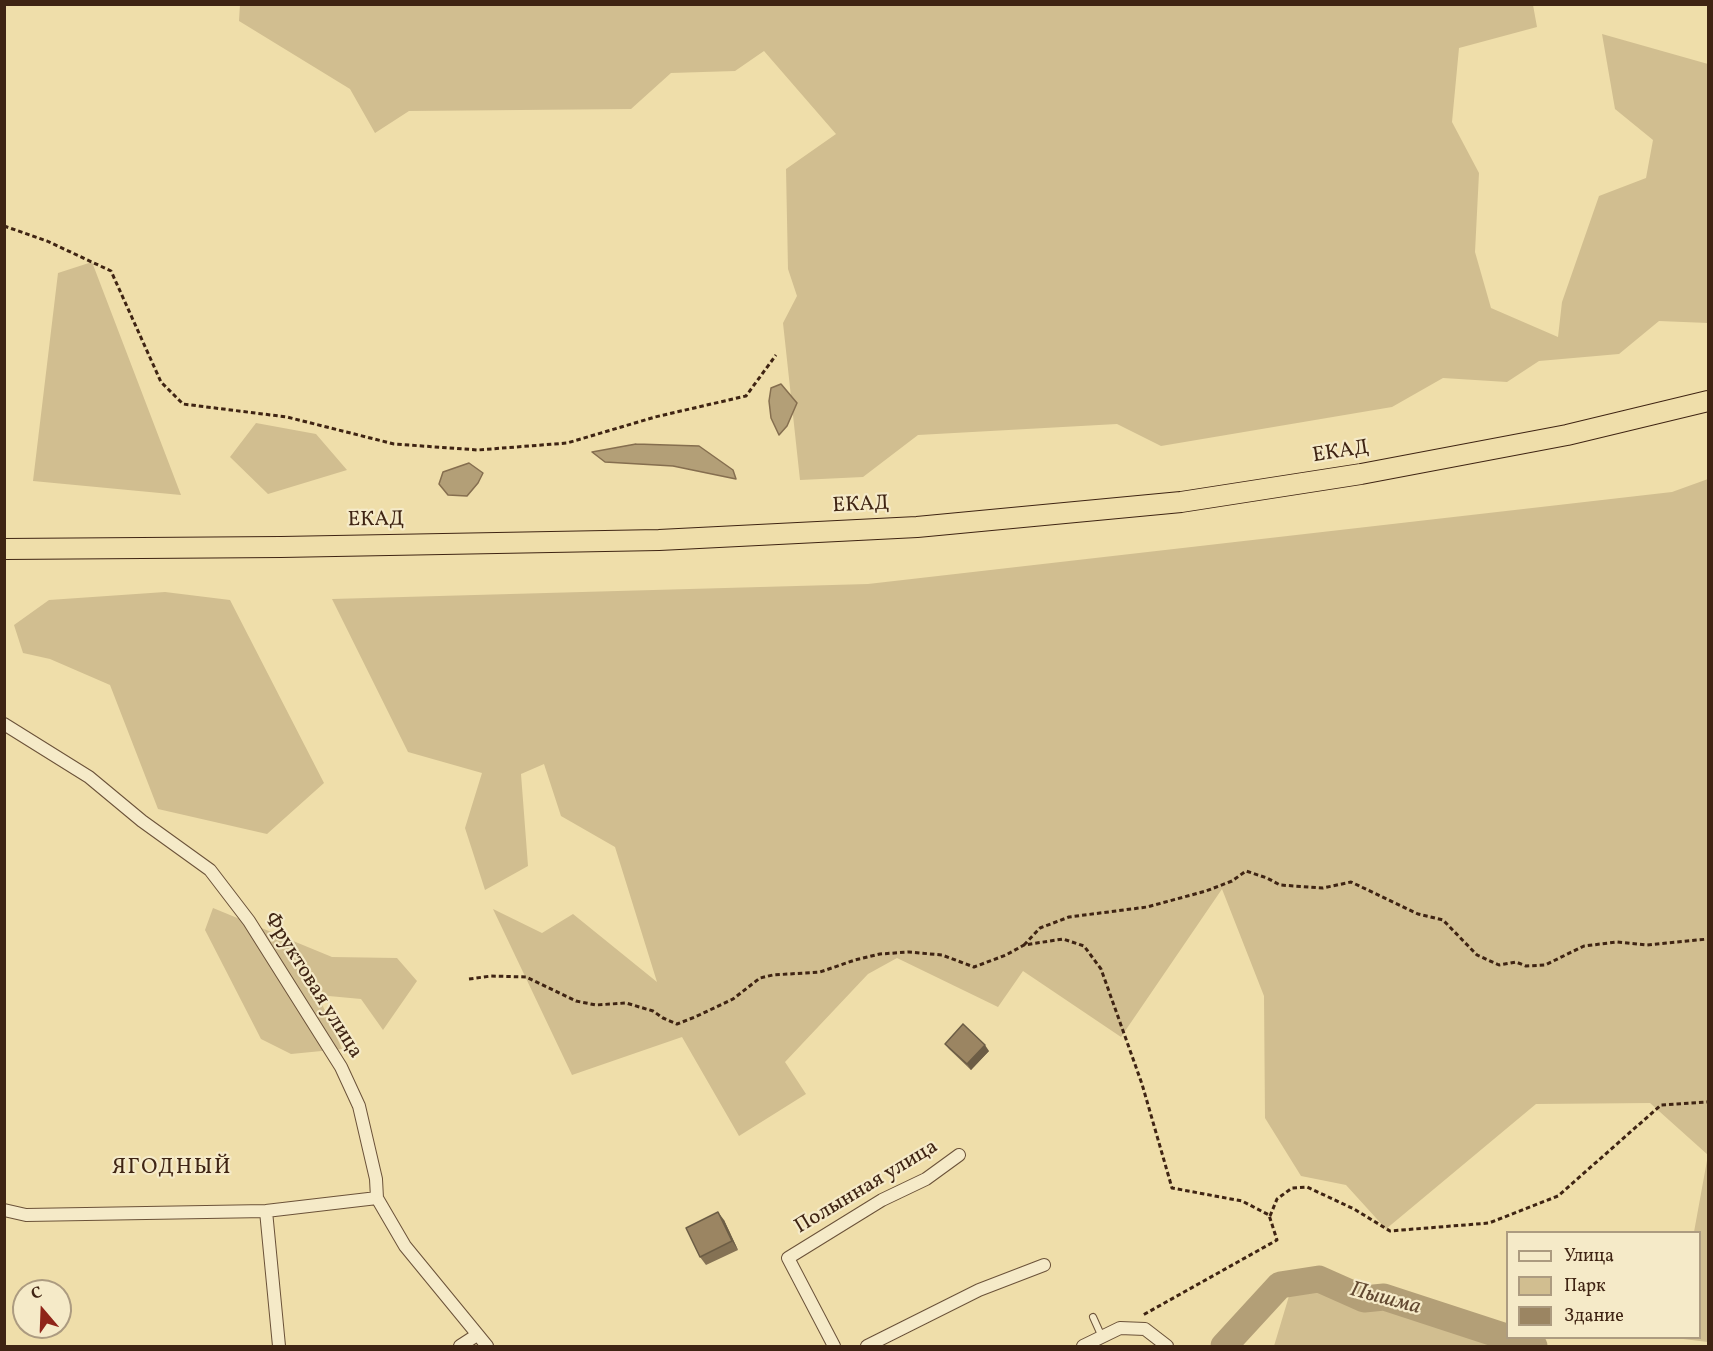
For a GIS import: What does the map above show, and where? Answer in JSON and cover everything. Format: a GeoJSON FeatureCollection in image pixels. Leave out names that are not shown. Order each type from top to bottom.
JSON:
{"type":"FeatureCollection","features":[{"type":"Feature","properties":{"kind":"highway","name":"ЕКАД"},"geometry":{"type":"LineString","coordinates":[[4,549],[305,547],[659,540],[918,527],[1181,502],[1361,474],[1567,435],[1708,401]]}},
{"type":"Feature","properties":{"kind":"street","name":"Фруктовая улица"},"geometry":{"type":"LineString","coordinates":[[4,724],[89,777],[142,822],[210,870],[249,921],[341,1066],[359,1106],[376,1179],[377,1198],[405,1246],[487,1347]]}},
{"type":"Feature","properties":{"kind":"street","name":"Полынная улица"},"geometry":{"type":"LineString","coordinates":[[834,1347],[788,1258],[882,1200],[926,1179],[959,1155]]}},
{"type":"Feature","properties":{"kind":"street"},"geometry":{"type":"LineString","coordinates":[[4,1210],[26,1215],[266,1211],[377,1198]]}},
{"type":"Feature","properties":{"kind":"street"},"geometry":{"type":"LineString","coordinates":[[266,1211],[279,1347]]}},
{"type":"Feature","properties":{"kind":"street"},"geometry":{"type":"LineString","coordinates":[[867,1347],[979,1290],[1044,1265]]}},
{"type":"Feature","properties":{"kind":"street"},"geometry":{"type":"LineString","coordinates":[[1083,1347],[1120,1328],[1145,1329],[1167,1347]]}},
{"type":"Feature","properties":{"kind":"street"},"geometry":{"type":"LineString","coordinates":[[460,1347],[477,1335]]}},
{"type":"Feature","properties":{"kind":"lane"},"geometry":{"type":"LineString","coordinates":[[1093,1317],[1102,1337]]}},
{"type":"Feature","properties":{"kind":"path"},"geometry":{"type":"LineString","coordinates":[[4,226],[47,241],[111,271],[161,382],[183,404],[287,417],[394,444],[478,450],[567,443],[655,417],[746,396],[776,355]]}},
{"type":"Feature","properties":{"kind":"path"},"geometry":{"type":"LineString","coordinates":[[468,979],[491,976],[526,977],[576,1001],[596,1005],[626,1003],[654,1011],[676,1024],[733,999],[760,978],[820,972],[880,954],[909,952],[942,956],[974,968],[1024,945],[1040,928],[1069,917],[1147,907],[1206,891],[1232,881],[1246,871],[1280,885],[1323,888],[1351,882],[1418,914],[1443,920],[1478,955],[1499,965],[1516,962],[1526,966],[1545,965],[1584,946],[1617,942],[1647,945],[1708,939]]}},
{"type":"Feature","properties":{"kind":"path"},"geometry":{"type":"LineString","coordinates":[[1024,945],[1063,939],[1084,946],[1101,969],[1142,1084],[1172,1188],[1242,1201],[1269,1215],[1277,1240],[1120,1328]]}},
{"type":"Feature","properties":{"kind":"path"},"geometry":{"type":"LineString","coordinates":[[1270,1218],[1277,1199],[1292,1188],[1306,1187],[1353,1209],[1390,1231],[1489,1223],[1558,1196],[1661,1105],[1708,1102]]}},
{"type":"Feature","properties":{"kind":"green space"},"geometry":{"type":"Polygon","coordinates":[[[240,4],[1533,5],[1537,27],[1459,48],[1452,122],[1479,173],[1475,252],[1491,308],[1558,337],[1562,302],[1599,196],[1646,178],[1653,140],[1615,109],[1602,34],[1708,64],[1708,323],[1659,321],[1619,354],[1539,361],[1507,382],[1443,378],[1392,407],[1161,446],[1117,424],[918,435],[863,477],[800,480],[783,323],[797,296],[788,269],[786,169],[836,134],[764,51],[735,71],[671,73],[631,109],[409,111],[375,133],[350,89],[239,21],[240,4]]]}},
{"type":"Feature","properties":{"kind":"green space"},"geometry":{"type":"Polygon","coordinates":[[[92,262],[181,495],[33,481],[58,273],[92,262]]]}},
{"type":"Feature","properties":{"kind":"green space"},"geometry":{"type":"Polygon","coordinates":[[[256,423],[316,434],[347,470],[268,494],[230,457],[256,423]]]}},
{"type":"Feature","properties":{"kind":"green space"},"geometry":{"type":"Polygon","coordinates":[[[1708,479],[1708,1155],[1650,1103],[1536,1104],[1386,1229],[1346,1185],[1301,1176],[1265,1118],[1264,996],[1222,889],[1121,1037],[1023,971],[998,1007],[897,958],[868,974],[785,1062],[806,1094],[739,1136],[682,1037],[572,1075],[493,909],[542,933],[573,914],[657,982],[615,847],[561,816],[544,764],[521,774],[528,866],[485,890],[465,828],[482,773],[408,752],[332,599],[868,584],[1672,492],[1708,479]]]}},
{"type":"Feature","properties":{"kind":"green space"},"geometry":{"type":"Polygon","coordinates":[[[165,592],[230,600],[324,783],[267,834],[158,809],[110,685],[50,659],[23,653],[14,625],[49,600],[165,592]]]}},
{"type":"Feature","properties":{"kind":"green space"},"geometry":{"type":"Polygon","coordinates":[[[213,908],[332,957],[397,958],[417,981],[383,1030],[361,999],[318,995],[342,1049],[291,1054],[261,1039],[205,930],[213,908]]]}},
{"type":"Feature","properties":{"kind":"green space"},"geometry":{"type":"Polygon","coordinates":[[[1708,1155],[1708,1342],[1683,1339],[1701,1339],[1701,1231],[1694,1231],[1708,1155]]]}},
{"type":"Feature","properties":{"kind":"green space"},"geometry":{"type":"Polygon","coordinates":[[[1292,1286],[1437,1318],[1533,1346],[1274,1346],[1292,1286]]]}},
{"type":"Feature","properties":{"kind":"shaded area"},"geometry":{"type":"Polygon","coordinates":[[[781,384],[797,403],[787,426],[779,435],[771,418],[769,401],[771,388],[781,384]]]}},
{"type":"Feature","properties":{"kind":"shaded area"},"geometry":{"type":"Polygon","coordinates":[[[636,444],[699,446],[733,470],[736,479],[673,466],[605,462],[592,452],[636,444]]]}},
{"type":"Feature","properties":{"kind":"shaded area"},"geometry":{"type":"Polygon","coordinates":[[[469,463],[483,473],[478,483],[467,496],[448,495],[439,484],[443,472],[469,463]]]}},
{"type":"Feature","properties":{"kind":"building"},"geometry":{"type":"Polygon","coordinates":[[[963,1024],[985,1045],[967,1064],[945,1044],[963,1024]]]}},
{"type":"Feature","properties":{"kind":"building"},"geometry":{"type":"Polygon","coordinates":[[[718,1212],[732,1241],[700,1257],[686,1228],[718,1212]]]}},
{"type":"Feature","properties":{"kind":"waterway","name":"Пышма"},"geometry":{"type":"LineString","coordinates":[[1224,1346],[1280,1285],[1319,1279],[1364,1299],[1384,1297],[1506,1337]]}},
{"type":"Feature","properties":{"kind":"waterway","name":"Пышма"},"geometry":{"type":"LineString","coordinates":[[1513,1339],[1534,1346]]}},
{"type":"Feature","properties":{"kind":"district","name":"ЯГОДНЫЙ"},"geometry":{"type":"Point","coordinates":[172,1169]}}]}
